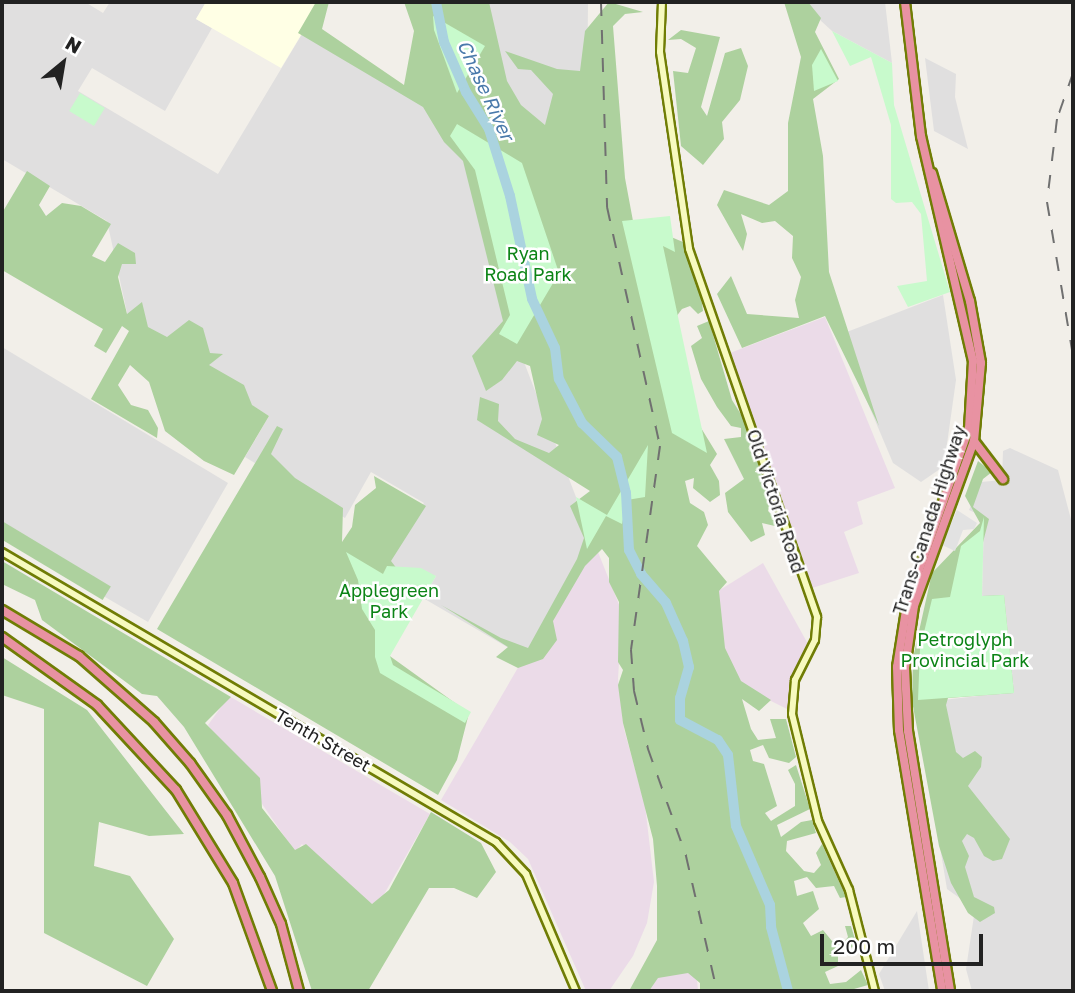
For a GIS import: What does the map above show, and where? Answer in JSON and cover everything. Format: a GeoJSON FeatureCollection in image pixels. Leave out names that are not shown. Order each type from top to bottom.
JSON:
{"type":"FeatureCollection","features":[{"type":"Feature","properties":{"kind":"highway","name":"Trans-Canada Highway"},"geometry":{"type":"LineString","coordinates":[[905,2],[923,148],[973,361],[969,428],[907,604],[897,667],[899,730],[942,991]]}},
{"type":"Feature","properties":{"kind":"highway","name":"Trans-Canada Highway"},"geometry":{"type":"LineString","coordinates":[[923,148],[975,322],[981,396],[974,441],[914,606],[905,668],[908,731],[950,991]]}},
{"type":"Feature","properties":{"kind":"highway"},"geometry":{"type":"LineString","coordinates":[[974,441],[1003,479]]}},
{"type":"Feature","properties":{"kind":"highway"},"geometry":{"type":"LineString","coordinates":[[2,610],[79,656],[154,722],[190,764],[227,815],[260,877],[281,924],[299,991]]}},
{"type":"Feature","properties":{"kind":"highway"},"geometry":{"type":"LineString","coordinates":[[2,637],[97,705],[176,790],[233,883],[272,991]]}},
{"type":"Feature","properties":{"kind":"street","name":"Old Victoria Road"},"geometry":{"type":"LineString","coordinates":[[662,2],[660,52],[689,249],[817,617],[815,640],[794,680],[792,714],[818,821],[849,890],[875,991]]}},
{"type":"Feature","properties":{"kind":"street","name":"Tenth Street"},"geometry":{"type":"LineString","coordinates":[[2,552],[496,842],[526,874],[576,991]]}},
{"type":"Feature","properties":{"kind":"shaded area"},"geometry":{"type":"Polygon","coordinates":[[[2,2],[85,2],[103,13],[110,2],[206,2],[196,19],[212,28],[165,111],[92,68],[78,91],[218,174],[302,34],[443,116],[449,2],[588,2],[587,109],[475,170],[517,344],[576,497],[587,549],[524,657],[423,598],[436,576],[387,566],[424,503],[371,472],[345,518],[245,457],[269,416],[131,331],[107,221],[2,159],[2,2]]]}},
{"type":"Feature","properties":{"kind":"shaded area"},"geometry":{"type":"Polygon","coordinates":[[[206,2],[321,2],[281,68],[196,19],[206,2]]]}},
{"type":"Feature","properties":{"kind":"shaded area"},"geometry":{"type":"Polygon","coordinates":[[[808,2],[885,2],[892,63],[832,31],[807,8],[808,2]]]}},
{"type":"Feature","properties":{"kind":"shaded area"},"geometry":{"type":"Polygon","coordinates":[[[925,58],[956,74],[955,97],[968,149],[934,131],[925,58]]]}},
{"type":"Feature","properties":{"kind":"shaded area"},"geometry":{"type":"Polygon","coordinates":[[[943,295],[956,380],[945,458],[940,469],[921,482],[893,463],[839,335],[943,295]]]}},
{"type":"Feature","properties":{"kind":"shaded area"},"geometry":{"type":"Polygon","coordinates":[[[825,317],[895,488],[857,502],[863,524],[844,532],[859,573],[809,589],[730,353],[825,317]]]}},
{"type":"Feature","properties":{"kind":"shaded area"},"geometry":{"type":"Polygon","coordinates":[[[2,347],[228,483],[148,622],[2,537],[2,347]]]}},
{"type":"Feature","properties":{"kind":"shaded area"},"geometry":{"type":"Polygon","coordinates":[[[1010,448],[1058,470],[1073,527],[1073,991],[972,991],[966,969],[975,909],[947,889],[916,703],[1014,692],[1004,595],[982,597],[984,517],[969,510],[981,482],[1002,480],[1003,451],[1010,448]]]}},
{"type":"Feature","properties":{"kind":"shaded area"},"geometry":{"type":"Polygon","coordinates":[[[957,510],[977,523],[974,529],[963,530],[955,551],[942,545],[957,510]]]}},
{"type":"Feature","properties":{"kind":"shaded area"},"geometry":{"type":"Polygon","coordinates":[[[596,547],[622,612],[618,679],[624,729],[645,805],[654,882],[647,923],[633,956],[609,991],[586,991],[528,859],[510,842],[441,800],[587,549],[596,547]]]}},
{"type":"Feature","properties":{"kind":"shaded area"},"geometry":{"type":"Polygon","coordinates":[[[763,563],[808,644],[790,682],[789,710],[727,679],[707,598],[763,563]]]}},
{"type":"Feature","properties":{"kind":"shaded area"},"geometry":{"type":"Polygon","coordinates":[[[229,696],[430,814],[383,896],[364,910],[302,844],[295,852],[208,725],[229,696]]]}},
{"type":"Feature","properties":{"kind":"shaded area"},"geometry":{"type":"Polygon","coordinates":[[[917,911],[929,991],[885,991],[879,974],[917,911]]]}},
{"type":"Feature","properties":{"kind":"shaded area"},"geometry":{"type":"Polygon","coordinates":[[[696,968],[698,991],[639,991],[649,976],[696,968]]]}},
{"type":"Feature","properties":{"kind":"green space"},"geometry":{"type":"Polygon","coordinates":[[[316,2],[329,2],[322,29],[404,85],[414,31],[404,2],[489,2],[507,81],[521,105],[545,125],[553,94],[531,70],[518,69],[505,51],[557,69],[580,71],[585,31],[609,2],[643,12],[625,14],[613,26],[625,178],[633,221],[683,242],[701,296],[703,311],[698,314],[690,306],[682,309],[670,325],[698,423],[717,454],[710,465],[719,481],[720,495],[710,502],[693,488],[694,478],[685,481],[690,503],[704,512],[708,525],[697,546],[727,582],[719,591],[725,648],[741,681],[771,700],[759,711],[742,699],[751,729],[758,740],[776,738],[770,719],[786,719],[796,757],[789,763],[769,758],[763,745],[750,750],[753,761],[764,764],[777,806],[765,813],[771,821],[795,806],[795,784],[788,770],[796,765],[810,809],[777,825],[781,837],[801,822],[812,820],[816,833],[787,841],[786,851],[804,871],[814,873],[821,865],[816,853],[822,844],[846,897],[840,898],[834,886],[816,888],[807,877],[794,881],[797,896],[813,891],[819,909],[803,923],[811,936],[823,930],[832,941],[843,943],[848,937],[845,926],[851,926],[857,946],[838,951],[838,966],[825,972],[830,984],[846,982],[861,970],[868,985],[847,991],[700,991],[700,983],[688,973],[658,978],[649,991],[629,991],[657,940],[657,886],[653,839],[623,723],[618,685],[623,670],[618,662],[619,602],[609,582],[609,558],[602,549],[585,566],[553,621],[557,640],[543,659],[518,668],[496,657],[508,647],[441,605],[501,638],[528,648],[577,559],[584,538],[570,506],[590,491],[477,420],[480,397],[499,404],[498,421],[515,439],[549,453],[559,445],[537,435],[542,419],[530,366],[517,361],[502,380],[486,391],[472,356],[503,321],[463,161],[444,142],[423,107],[298,33],[316,2]]]}},
{"type":"Feature","properties":{"kind":"green space"},"geometry":{"type":"Polygon","coordinates":[[[784,2],[808,2],[821,18],[815,32],[839,79],[813,99],[823,156],[829,272],[879,426],[825,316],[742,348],[717,294],[731,276],[747,314],[799,318],[795,300],[801,277],[792,258],[793,236],[775,221],[762,223],[741,214],[747,234],[743,251],[717,205],[724,190],[769,205],[788,191],[788,123],[801,57],[784,2]]]}},
{"type":"Feature","properties":{"kind":"green space"},"geometry":{"type":"Polygon","coordinates":[[[433,16],[485,46],[457,93],[434,30],[433,16]]]}},
{"type":"Feature","properties":{"kind":"green space"},"geometry":{"type":"Polygon","coordinates":[[[681,30],[720,37],[701,107],[707,116],[725,53],[741,48],[748,66],[740,100],[722,122],[724,139],[703,165],[681,146],[673,71],[688,73],[696,48],[681,39],[668,40],[681,30]]]}},
{"type":"Feature","properties":{"kind":"green space"},"geometry":{"type":"Polygon","coordinates":[[[832,31],[892,63],[894,105],[950,292],[908,307],[897,286],[927,281],[921,214],[912,202],[896,203],[891,199],[891,125],[871,57],[850,66],[832,31]]]}},
{"type":"Feature","properties":{"kind":"green space"},"geometry":{"type":"Polygon","coordinates":[[[821,49],[838,81],[814,91],[812,65],[821,49]]]}},
{"type":"Feature","properties":{"kind":"green space"},"geometry":{"type":"Polygon","coordinates":[[[80,93],[105,108],[94,126],[69,111],[80,93]]]}},
{"type":"Feature","properties":{"kind":"green space","name":"Ryan Road Park"},"geometry":{"type":"Polygon","coordinates":[[[457,124],[522,163],[559,273],[517,344],[499,334],[510,315],[475,170],[450,136],[457,124]]]}},
{"type":"Feature","properties":{"kind":"green space"},"geometry":{"type":"Polygon","coordinates":[[[27,171],[50,186],[39,205],[46,216],[62,203],[81,206],[111,224],[92,256],[105,262],[118,243],[135,253],[136,264],[122,264],[118,277],[127,314],[142,302],[148,327],[167,337],[189,320],[203,328],[210,353],[223,354],[209,365],[244,385],[252,405],[269,416],[234,475],[204,461],[165,431],[149,382],[130,365],[118,385],[131,405],[148,410],[158,428],[157,438],[91,399],[129,331],[122,326],[106,353],[94,346],[103,329],[2,270],[2,213],[27,171]]]}},
{"type":"Feature","properties":{"kind":"green space"},"geometry":{"type":"Polygon","coordinates":[[[670,216],[675,252],[663,246],[707,453],[672,433],[622,221],[670,216]]]}},
{"type":"Feature","properties":{"kind":"green space"},"geometry":{"type":"Polygon","coordinates":[[[709,321],[732,400],[747,424],[772,499],[768,511],[778,520],[779,527],[762,523],[765,535],[751,542],[728,512],[725,493],[744,479],[724,439],[741,437],[741,428],[731,426],[717,407],[701,379],[691,346],[702,338],[697,326],[709,321]]]}},
{"type":"Feature","properties":{"kind":"green space"},"geometry":{"type":"Polygon","coordinates":[[[277,426],[283,429],[271,454],[295,478],[343,508],[342,542],[352,527],[355,505],[376,488],[374,476],[426,506],[391,561],[407,582],[387,654],[469,713],[457,760],[438,795],[157,629],[277,426]]]}},
{"type":"Feature","properties":{"kind":"green space"},"geometry":{"type":"Polygon","coordinates":[[[648,445],[645,497],[627,500],[622,524],[606,516],[587,549],[576,497],[607,515],[648,445]]]}},
{"type":"Feature","properties":{"kind":"green space"},"geometry":{"type":"Polygon","coordinates":[[[978,461],[992,472],[983,479],[973,507],[989,519],[980,554],[982,596],[1004,595],[1014,693],[948,698],[946,705],[956,752],[963,758],[975,751],[982,757],[981,767],[968,786],[1010,839],[1002,859],[993,861],[984,856],[974,838],[967,834],[962,841],[969,856],[965,867],[974,897],[994,907],[995,913],[980,922],[968,913],[951,883],[939,846],[912,701],[913,658],[932,573],[980,523],[965,496],[978,461]]]}},
{"type":"Feature","properties":{"kind":"green space","name":"Petroglyph Provincial Park"},"geometry":{"type":"Polygon","coordinates":[[[984,517],[982,596],[1004,595],[1014,693],[918,700],[920,649],[932,599],[950,597],[961,546],[980,531],[984,517]]]}},
{"type":"Feature","properties":{"kind":"green space"},"geometry":{"type":"Polygon","coordinates":[[[2,521],[111,586],[103,600],[2,540],[2,521]]]}},
{"type":"Feature","properties":{"kind":"green space","name":"Applegreen Park"},"geometry":{"type":"Polygon","coordinates":[[[346,552],[383,574],[387,566],[421,568],[436,576],[390,656],[393,665],[471,712],[465,723],[380,673],[375,657],[375,630],[362,609],[358,580],[346,552]]]}},
{"type":"Feature","properties":{"kind":"green space"},"geometry":{"type":"Polygon","coordinates":[[[2,561],[231,697],[205,723],[260,778],[262,808],[295,850],[306,844],[372,904],[389,890],[431,812],[481,843],[496,872],[477,898],[454,888],[429,888],[368,991],[312,991],[275,876],[184,727],[157,696],[142,694],[42,620],[35,600],[2,584],[2,561]]]}},
{"type":"Feature","properties":{"kind":"green space"},"geometry":{"type":"Polygon","coordinates":[[[2,657],[87,710],[184,834],[149,836],[99,822],[94,866],[130,876],[174,939],[147,986],[44,933],[44,709],[2,695],[2,657]]]}},
{"type":"Feature","properties":{"kind":"waterway","name":"Chase River"},"geometry":{"type":"LineString","coordinates":[[436,2],[444,42],[466,92],[489,129],[510,196],[532,299],[555,348],[559,379],[582,423],[617,457],[626,493],[629,550],[641,574],[666,603],[683,641],[689,667],[680,698],[680,720],[718,740],[728,755],[736,826],[770,905],[771,927],[788,991]]}},
{"type":"Feature","properties":{"kind":"railway"},"geometry":{"type":"LineString","coordinates":[[601,2],[607,207],[660,446],[631,650],[634,691],[648,749],[686,856],[717,991]]}},
{"type":"Feature","properties":{"kind":"railway"},"geometry":{"type":"LineString","coordinates":[[1073,73],[1057,119],[1047,202],[1073,355]]}}]}
